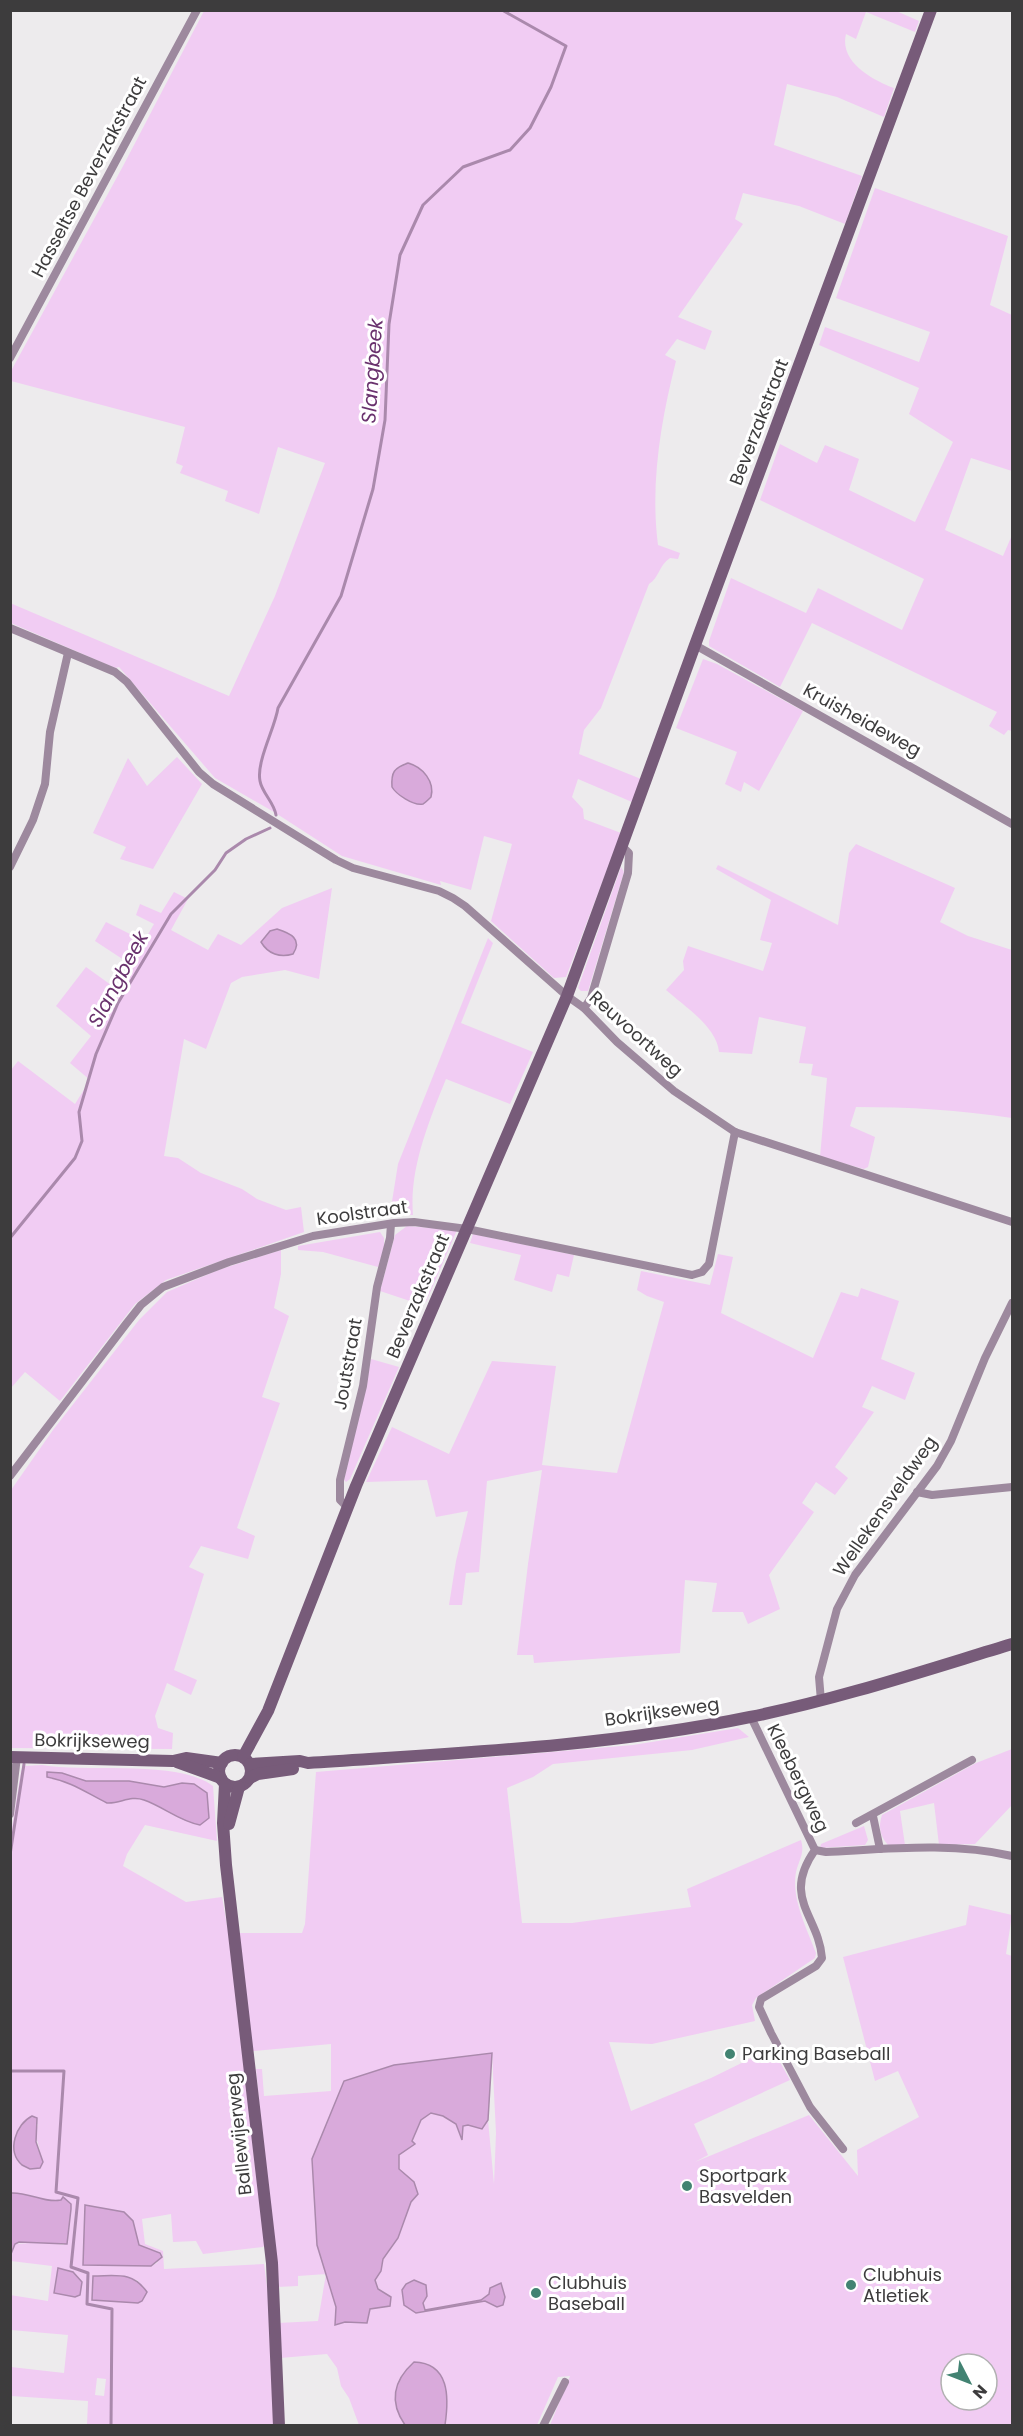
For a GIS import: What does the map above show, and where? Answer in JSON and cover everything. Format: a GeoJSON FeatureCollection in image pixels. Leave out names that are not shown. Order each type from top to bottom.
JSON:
{"type":"FeatureCollection","features":[{"type":"Feature","properties":{"kind":"street","name":"Hasseltse Beverzakstraat"},"geometry":{"type":"LineString","coordinates":[[10,358],[197,10]]}},
{"type":"Feature","properties":{"kind":"street","name":"Beverzakstraat"},"geometry":{"type":"LineString","coordinates":[[246,1760],[268,1711],[347,1507],[567,996],[931,10]]}},
{"type":"Feature","properties":{"kind":"street","name":"Reuvoortweg"},"geometry":{"type":"LineString","coordinates":[[10,628],[115,672],[199,772],[224,792],[336,860],[353,868],[439,891],[465,906],[567,996],[584,1008],[624,1048],[674,1091],[735,1132],[1012,1222]]}},
{"type":"Feature","properties":{"kind":"street","name":"Kruisheideweg"},"geometry":{"type":"LineString","coordinates":[[695,645],[1012,824]]}},
{"type":"Feature","properties":{"kind":"street"},"geometry":{"type":"LineString","coordinates":[[10,867],[33,820],[45,784],[51,732],[68,653]]}},
{"type":"Feature","properties":{"kind":"street"},"geometry":{"type":"LineString","coordinates":[[584,1008],[591,998],[628,873],[629,853],[622,846]]}},
{"type":"Feature","properties":{"kind":"street","name":"Koolstraat"},"geometry":{"type":"LineString","coordinates":[[10,1476],[141,1305],[163,1287],[229,1262],[314,1236],[414,1222],[467,1229],[692,1275],[702,1272],[709,1264],[735,1132]]}},
{"type":"Feature","properties":{"kind":"street","name":"Joutstraat"},"geometry":{"type":"LineString","coordinates":[[347,1507],[340,1500],[340,1480],[363,1386],[377,1287],[390,1238],[391,1224]]}},
{"type":"Feature","properties":{"kind":"street","name":"Wellekensveldweg"},"geometry":{"type":"LineString","coordinates":[[822,1701],[819,1677],[837,1609],[855,1575],[937,1466],[951,1441],[985,1358],[1012,1303]]}},
{"type":"Feature","properties":{"kind":"street"},"geometry":{"type":"LineString","coordinates":[[917,1492],[932,1495],[1012,1487]]}},
{"type":"Feature","properties":{"kind":"street","name":"Bokrijkseweg"},"geometry":{"type":"LineString","coordinates":[[14,1757],[173,1761],[186,1758],[222,1763],[234,1755],[246,1760],[308,1763],[644,1735],[751,1717],[822,1701],[1012,1644]]}},
{"type":"Feature","properties":{"kind":"street","name":"Kleebergweg"},"geometry":{"type":"LineString","coordinates":[[751,1717],[815,1850],[802,1871],[801,1894],[805,1912],[821,1949],[822,1958],[816,1966],[761,1999],[759,2007],[810,2107],[843,2149]]}},
{"type":"Feature","properties":{"kind":"street"},"geometry":{"type":"LineString","coordinates":[[10,1814],[14,1757]]}},
{"type":"Feature","properties":{"kind":"street"},"geometry":{"type":"LineString","coordinates":[[246,1760],[250,1778]]}},
{"type":"Feature","properties":{"kind":"street"},"geometry":{"type":"LineString","coordinates":[[856,1823],[873,1816],[972,1760]]}},
{"type":"Feature","properties":{"kind":"street","name":"Bokrijkseweg"},"geometry":{"type":"LineString","coordinates":[[173,1761],[239,1787],[258,1774],[300,1767],[308,1763]]}},
{"type":"Feature","properties":{"kind":"street"},"geometry":{"type":"LineString","coordinates":[[222,1763],[223,1781]]}},
{"type":"Feature","properties":{"kind":"street","name":"Ballewijerweg"},"geometry":{"type":"LineString","coordinates":[[223,1781],[223,1822],[272,2263],[279,2426]]}},
{"type":"Feature","properties":{"kind":"street","name":"Ballewijerweg"},"geometry":{"type":"LineString","coordinates":[[225,1840],[239,1787]]}},
{"type":"Feature","properties":{"kind":"street"},"geometry":{"type":"LineString","coordinates":[[873,1816],[880,1849]]}},
{"type":"Feature","properties":{"kind":"street"},"geometry":{"type":"LineString","coordinates":[[815,1850],[960,1848],[986,1850],[1012,1856]]}},
{"type":"Feature","properties":{"kind":"street"},"geometry":{"type":"LineString","coordinates":[[543,2426],[565,2382]]}},
{"type":"Feature","properties":{"kind":"shaded area"},"geometry":{"type":"Polygon","coordinates":[[[894,10],[919,21],[915,32],[866,12],[856,39],[846,34],[845,44],[853,61],[860,68],[868,75],[894,88],[884,117],[837,97],[787,84],[774,145],[862,176],[845,224],[799,206],[743,193],[735,219],[743,224],[678,317],[712,331],[705,350],[677,339],[665,355],[676,361],[658,452],[656,522],[658,545],[680,553],[678,559],[670,558],[666,561],[649,584],[601,708],[584,730],[579,754],[641,779],[632,802],[578,779],[572,797],[583,809],[584,819],[621,833],[566,977],[554,978],[491,921],[512,844],[484,836],[471,890],[440,881],[441,885],[342,856],[274,812],[215,778],[119,667],[115,668],[11,623],[10,603],[229,696],[275,596],[325,463],[278,447],[259,514],[225,501],[228,491],[180,473],[183,466],[176,463],[185,427],[11,381],[11,371],[122,168],[204,11],[894,10]]]}},
{"type":"Feature","properties":{"kind":"shaded area"},"geometry":{"type":"Polygon","coordinates":[[[875,188],[1008,236],[990,305],[1012,315],[1012,471],[971,458],[945,530],[1003,556],[1012,535],[1012,731],[1008,730],[1004,735],[989,726],[997,712],[812,623],[780,687],[709,646],[731,578],[806,613],[818,588],[902,630],[924,579],[760,500],[780,444],[817,463],[825,445],[859,459],[849,490],[915,522],[953,442],[909,414],[919,388],[819,345],[825,327],[919,362],[930,332],[836,298],[875,188]]]}},
{"type":"Feature","properties":{"kind":"shaded area"},"geometry":{"type":"Polygon","coordinates":[[[703,659],[717,664],[803,711],[759,791],[744,782],[741,792],[725,784],[737,752],[676,728],[703,659]]]}},
{"type":"Feature","properties":{"kind":"shaded area"},"geometry":{"type":"Polygon","coordinates":[[[177,757],[202,784],[153,869],[120,859],[126,847],[93,833],[128,758],[147,786],[177,757]]]}},
{"type":"Feature","properties":{"kind":"shaded area"},"geometry":{"type":"Polygon","coordinates":[[[408,763],[427,776],[431,786],[431,797],[423,804],[405,799],[392,787],[394,771],[408,763]]]}},
{"type":"Feature","properties":{"kind":"shaded area"},"geometry":{"type":"Polygon","coordinates":[[[856,844],[955,888],[940,922],[968,936],[1012,950],[1012,1118],[934,1110],[856,1107],[850,1126],[875,1137],[868,1167],[864,1169],[820,1157],[827,1078],[811,1075],[813,1064],[799,1063],[806,1027],[759,1017],[752,1054],[719,1052],[717,1043],[706,1026],[666,990],[684,970],[683,961],[688,946],[763,971],[772,943],[760,940],[771,900],[716,869],[718,865],[838,925],[849,853],[856,844]]]}},
{"type":"Feature","properties":{"kind":"shaded area"},"geometry":{"type":"Polygon","coordinates":[[[621,867],[624,872],[588,991],[581,991],[578,988],[621,867]]]}},
{"type":"Feature","properties":{"kind":"shaded area"},"geometry":{"type":"Polygon","coordinates":[[[332,888],[319,979],[285,970],[242,977],[231,983],[206,1049],[184,1039],[164,1156],[178,1158],[201,1173],[286,1210],[301,1207],[304,1232],[166,1280],[135,1304],[60,1401],[25,1372],[11,1388],[11,1070],[18,1061],[75,1104],[90,1080],[70,1063],[91,1036],[56,1006],[86,967],[118,990],[127,979],[123,976],[130,964],[95,941],[106,922],[144,941],[154,924],[136,915],[140,904],[161,913],[174,892],[188,899],[171,930],[208,950],[218,934],[241,945],[282,908],[332,888]]]}},
{"type":"Feature","properties":{"kind":"shaded area"},"geometry":{"type":"Polygon","coordinates":[[[277,929],[294,937],[297,944],[293,954],[284,956],[275,954],[267,950],[261,942],[270,931],[277,929]]]}},
{"type":"Feature","properties":{"kind":"shaded area"},"geometry":{"type":"Polygon","coordinates":[[[488,938],[493,943],[461,1023],[533,1052],[510,1104],[446,1079],[427,1128],[417,1163],[413,1215],[390,1214],[398,1164],[488,938]]]}},
{"type":"Feature","properties":{"kind":"shaded area"},"geometry":{"type":"Polygon","coordinates":[[[407,1226],[457,1230],[426,1302],[415,1298],[413,1302],[380,1291],[395,1235],[407,1226]]]}},
{"type":"Feature","properties":{"kind":"shaded area"},"geometry":{"type":"Polygon","coordinates":[[[380,1232],[384,1238],[384,1249],[378,1267],[323,1252],[298,1250],[298,1246],[380,1232]]]}},
{"type":"Feature","properties":{"kind":"shaded area"},"geometry":{"type":"Polygon","coordinates":[[[473,1234],[574,1255],[569,1277],[557,1274],[552,1292],[514,1280],[521,1255],[470,1243],[473,1234]]]}},
{"type":"Feature","properties":{"kind":"shaded area"},"geometry":{"type":"Polygon","coordinates":[[[281,1250],[281,1274],[274,1308],[289,1316],[262,1397],[280,1403],[237,1528],[255,1536],[248,1559],[201,1546],[189,1567],[204,1574],[174,1670],[197,1680],[191,1695],[167,1683],[155,1716],[158,1728],[173,1733],[172,1749],[11,1748],[11,1490],[53,1430],[139,1320],[167,1292],[218,1270],[281,1250]]]}},
{"type":"Feature","properties":{"kind":"shaded area"},"geometry":{"type":"Polygon","coordinates":[[[718,1254],[733,1257],[721,1313],[813,1358],[841,1292],[858,1297],[861,1288],[899,1301],[881,1359],[915,1373],[905,1400],[872,1386],[862,1407],[874,1412],[835,1467],[848,1478],[835,1495],[816,1482],[802,1503],[814,1512],[769,1575],[780,1609],[748,1624],[743,1612],[712,1612],[717,1583],[685,1580],[680,1653],[534,1663],[533,1655],[517,1655],[542,1470],[487,1481],[479,1572],[466,1573],[462,1605],[449,1605],[456,1561],[468,1511],[436,1517],[427,1480],[366,1482],[392,1427],[449,1454],[492,1361],[556,1366],[542,1465],[617,1473],[664,1302],[637,1290],[641,1271],[710,1285],[718,1254]]]}},
{"type":"Feature","properties":{"kind":"shaded area"},"geometry":{"type":"Polygon","coordinates":[[[371,1359],[399,1367],[350,1479],[346,1482],[344,1480],[371,1359]]]}},
{"type":"Feature","properties":{"kind":"shaded area"},"geometry":{"type":"Polygon","coordinates":[[[738,1728],[749,1737],[692,1750],[553,1764],[533,1777],[507,1788],[522,1923],[572,1923],[691,1907],[687,1889],[801,1840],[802,1853],[796,1872],[796,1892],[816,1953],[815,1958],[756,1998],[752,2005],[755,2021],[652,2044],[609,2042],[631,2111],[711,2078],[772,2048],[790,2080],[694,2124],[708,2155],[695,2162],[809,2115],[858,2176],[857,2150],[919,2117],[898,2071],[875,2081],[843,1957],[966,1925],[969,1905],[1012,1915],[1006,1954],[1012,1956],[1012,2425],[550,2425],[570,2376],[558,2377],[537,2425],[359,2425],[349,2398],[341,2386],[337,2368],[327,2354],[280,2358],[278,2323],[318,2321],[326,2274],[298,2276],[298,2286],[277,2287],[256,2069],[262,2069],[264,2096],[331,2091],[331,2044],[253,2051],[239,1933],[302,1933],[305,1924],[316,1772],[633,1745],[738,1728]],[[492,2053],[312,2159],[317,2245],[336,2307],[345,2322],[367,2323],[370,2309],[391,2297],[378,2288],[375,2280],[381,2271],[383,2259],[398,2238],[411,2202],[417,2194],[414,2182],[399,2170],[399,2155],[415,2144],[412,2141],[421,2120],[431,2113],[443,2116],[456,2124],[461,2139],[463,2126],[482,2129],[488,2120],[494,2184],[496,2133],[492,2053]]]}},
{"type":"Feature","properties":{"kind":"shaded area"},"geometry":{"type":"Polygon","coordinates":[[[1012,1749],[1012,1805],[975,1844],[939,1845],[934,1803],[900,1811],[905,1845],[889,1846],[886,1843],[881,1832],[882,1815],[976,1763],[1012,1749]]]}},
{"type":"Feature","properties":{"kind":"shaded area"},"geometry":{"type":"Polygon","coordinates":[[[25,1766],[131,1768],[178,1772],[213,1786],[217,1841],[145,1825],[127,1854],[123,1866],[186,1902],[222,1897],[234,1964],[265,2244],[263,2247],[203,2254],[196,2241],[173,2242],[171,2214],[142,2219],[145,2244],[163,2251],[164,2269],[264,2264],[268,2294],[275,2425],[87,2425],[88,2401],[11,2396],[11,2367],[64,2373],[68,2335],[11,2330],[10,2295],[48,2301],[52,2266],[11,2261],[15,2244],[45,2242],[64,2245],[61,2200],[54,2201],[11,2193],[10,1839],[21,1771],[25,1766]],[[38,2124],[17,2132],[15,2153],[18,2162],[30,2169],[40,2150],[35,2134],[38,2124]],[[85,2205],[84,2265],[151,2266],[157,2263],[160,2254],[139,2245],[124,2212],[85,2205]],[[93,2276],[92,2300],[147,2292],[137,2280],[93,2276]],[[97,2378],[95,2395],[104,2396],[106,2379],[97,2378]]]}},
{"type":"Feature","properties":{"kind":"shaded area"},"geometry":{"type":"Polygon","coordinates":[[[47,1772],[62,1773],[86,1781],[129,1781],[164,1787],[182,1783],[194,1784],[207,1793],[209,1818],[200,1825],[192,1823],[139,1799],[107,1803],[71,1785],[47,1777],[47,1772]]]}},
{"type":"Feature","properties":{"kind":"shaded area"},"geometry":{"type":"Polygon","coordinates":[[[864,1826],[868,1840],[865,1845],[820,1848],[821,1844],[864,1826]]]}},
{"type":"Feature","properties":{"kind":"shaded area"},"geometry":{"type":"Polygon","coordinates":[[[492,2053],[488,2120],[482,2129],[463,2126],[462,2140],[456,2124],[443,2116],[431,2113],[421,2120],[412,2141],[415,2144],[399,2155],[399,2169],[414,2182],[418,2194],[411,2202],[398,2238],[383,2259],[381,2271],[375,2280],[378,2289],[391,2297],[390,2306],[370,2309],[367,2323],[345,2322],[335,2325],[336,2307],[317,2245],[312,2159],[344,2081],[394,2065],[492,2053]]]}},
{"type":"Feature","properties":{"kind":"shaded area"},"geometry":{"type":"Polygon","coordinates":[[[32,2116],[37,2118],[36,2142],[43,2162],[40,2168],[30,2169],[17,2159],[14,2145],[21,2125],[32,2116]]]}},
{"type":"Feature","properties":{"kind":"shaded area"},"geometry":{"type":"Polygon","coordinates":[[[11,2193],[54,2201],[61,2200],[63,2197],[71,2204],[67,2244],[19,2242],[15,2244],[11,2254],[11,2193]]]}},
{"type":"Feature","properties":{"kind":"shaded area"},"geometry":{"type":"Polygon","coordinates":[[[85,2205],[124,2212],[133,2221],[139,2245],[160,2253],[162,2257],[151,2266],[83,2265],[85,2205]]]}},
{"type":"Feature","properties":{"kind":"shaded area"},"geometry":{"type":"Polygon","coordinates":[[[58,2268],[73,2272],[82,2282],[80,2295],[75,2297],[54,2293],[58,2268]]]}},
{"type":"Feature","properties":{"kind":"shaded area"},"geometry":{"type":"Polygon","coordinates":[[[93,2276],[123,2276],[141,2285],[147,2292],[142,2301],[138,2303],[92,2300],[93,2276]]]}},
{"type":"Feature","properties":{"kind":"shaded area"},"geometry":{"type":"Polygon","coordinates":[[[414,2280],[426,2285],[427,2296],[423,2303],[425,2310],[481,2300],[489,2294],[490,2288],[501,2283],[505,2297],[503,2305],[497,2307],[485,2301],[416,2313],[404,2305],[402,2290],[406,2284],[414,2280]]]}},
{"type":"Feature","properties":{"kind":"shaded area"},"geometry":{"type":"Polygon","coordinates":[[[414,2362],[435,2368],[441,2375],[447,2404],[445,2425],[405,2425],[400,2416],[395,2400],[398,2384],[414,2362]]]}},
{"type":"Feature","properties":{"kind":"waterway","name":"Slangbeek"},"geometry":{"type":"LineString","coordinates":[[276,815],[261,785],[261,764],[278,708],[341,596],[373,489],[385,420],[389,324],[400,255],[423,205],[463,167],[510,150],[530,128],[551,87],[566,46],[502,10]]}},
{"type":"Feature","properties":{"kind":"waterway","name":"Slangbeek"},"geometry":{"type":"LineString","coordinates":[[10,1238],[75,1158],[82,1141],[79,1112],[96,1054],[118,1003],[171,914],[215,870],[226,853],[246,839],[270,828]]}},
{"type":"Feature","properties":{"kind":"waterway","name":"Slangbeek"},"geometry":{"type":"LineString","coordinates":[[10,1855],[24,1764]]}},
{"type":"Feature","properties":{"kind":"waterway","name":"Slangbeek"},"geometry":{"type":"LineString","coordinates":[[10,2071],[64,2071],[56,2192],[78,2198],[71,2267],[88,2273],[87,2304],[112,2309],[111,2426]]}},
{"type":"Feature","properties":{"kind":"place","name":"Parking Baseball"},"geometry":{"type":"Point","coordinates":[730,2054]}},
{"type":"Feature","properties":{"kind":"place","name":"Sportpark Basvelden"},"geometry":{"type":"Point","coordinates":[687,2186]}},
{"type":"Feature","properties":{"kind":"place","name":"Clubhuis Atletiek"},"geometry":{"type":"Point","coordinates":[851,2285]}},
{"type":"Feature","properties":{"kind":"place","name":"Clubhuis Baseball"},"geometry":{"type":"Point","coordinates":[536,2293]}}]}
